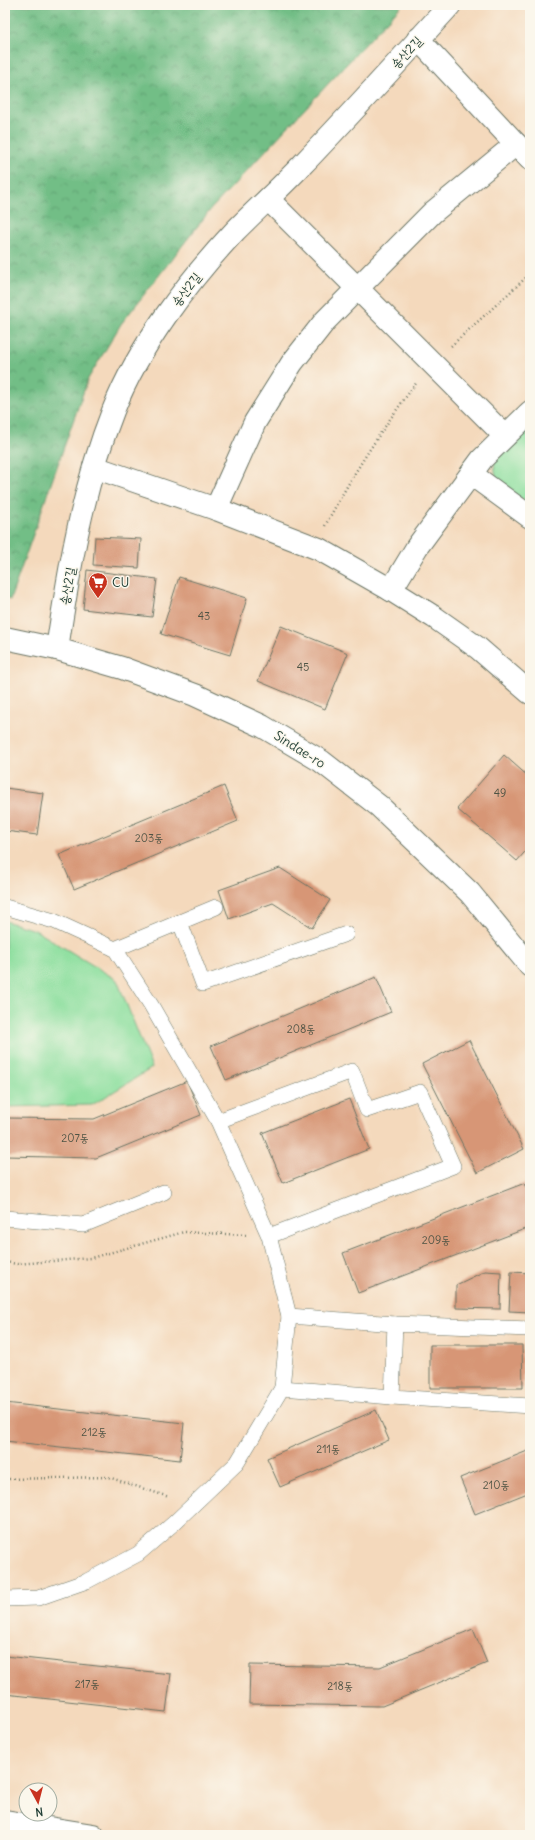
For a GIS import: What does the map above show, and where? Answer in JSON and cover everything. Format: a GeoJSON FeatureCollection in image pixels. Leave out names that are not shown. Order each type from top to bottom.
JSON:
{"type":"FeatureCollection","features":[{"type":"Feature","properties":{"kind":"street","name":"송산2길"},"geometry":{"type":"LineString","coordinates":[[56,649],[79,523],[94,467],[113,410],[136,363],[161,322],[196,275],[234,232],[302,165],[450,5]]}},
{"type":"Feature","properties":{"kind":"street"},"geometry":{"type":"LineString","coordinates":[[216,509],[255,422],[292,364],[325,321],[432,214],[523,152],[418,39]]}},
{"type":"Feature","properties":{"kind":"street"},"geometry":{"type":"LineString","coordinates":[[268,199],[505,436]]}},
{"type":"Feature","properties":{"kind":"street"},"geometry":{"type":"LineString","coordinates":[[391,590],[417,547],[482,459],[530,412]]}},
{"type":"Feature","properties":{"kind":"street"},"geometry":{"type":"LineString","coordinates":[[94,467],[216,509],[313,547],[391,590],[434,617],[478,648],[530,693]]}},
{"type":"Feature","properties":{"kind":"street"},"geometry":{"type":"LineString","coordinates":[[471,474],[530,517]]}},
{"type":"Feature","properties":{"kind":"street","name":"Sindae-ro"},"geometry":{"type":"LineString","coordinates":[[5,638],[56,649],[122,668],[195,695],[262,726],[322,761],[378,806],[470,893],[529,963]]}},
{"type":"Feature","properties":{"kind":"street"},"geometry":{"type":"LineString","coordinates":[[5,1821],[93,1835]]}},
{"type":"Feature","properties":{"kind":"lane"},"geometry":{"type":"LineString","coordinates":[[5,907],[54,921],[115,949],[151,1005],[218,1120],[269,1236],[289,1316],[282,1388],[237,1463],[138,1554],[87,1581],[38,1598],[5,1600]]}},
{"type":"Feature","properties":{"kind":"lane"},"geometry":{"type":"LineString","coordinates":[[115,949],[216,907]]}},
{"type":"Feature","properties":{"kind":"lane"},"geometry":{"type":"LineString","coordinates":[[180,922],[204,984],[346,934]]}},
{"type":"Feature","properties":{"kind":"lane"},"geometry":{"type":"LineString","coordinates":[[218,1120],[352,1071],[367,1110],[420,1092],[453,1166],[269,1236]]}},
{"type":"Feature","properties":{"kind":"lane"},"geometry":{"type":"LineString","coordinates":[[5,1218],[83,1225],[164,1192]]}},
{"type":"Feature","properties":{"kind":"lane"},"geometry":{"type":"LineString","coordinates":[[289,1316],[395,1324],[530,1329]]}},
{"type":"Feature","properties":{"kind":"lane"},"geometry":{"type":"LineString","coordinates":[[392,1397],[395,1324]]}},
{"type":"Feature","properties":{"kind":"lane"},"geometry":{"type":"LineString","coordinates":[[282,1388],[530,1406]]}},
{"type":"Feature","properties":{"kind":"path"},"geometry":{"type":"LineString","coordinates":[[313,547],[345,488],[397,409],[432,363],[530,274]]}},
{"type":"Feature","properties":{"kind":"path"},"geometry":{"type":"LineString","coordinates":[[5,1262],[17,1264],[91,1258],[184,1232],[269,1236]]}},
{"type":"Feature","properties":{"kind":"path"},"geometry":{"type":"LineString","coordinates":[[5,1479],[108,1477],[193,1505]]}},
{"type":"Feature","properties":{"kind":"green space"},"geometry":{"type":"Polygon","coordinates":[[[5,5],[402,5],[211,209],[121,324],[88,379],[10,600],[5,598],[5,5]]]}},
{"type":"Feature","properties":{"kind":"green space"},"geometry":{"type":"Polygon","coordinates":[[[530,425],[530,505],[496,481],[494,461],[530,425]]]}},
{"type":"Feature","properties":{"kind":"green space"},"geometry":{"type":"Polygon","coordinates":[[[5,921],[35,930],[117,980],[152,1068],[92,1105],[5,1107],[5,921]]]}},
{"type":"Feature","properties":{"kind":"building"},"geometry":{"type":"Polygon","coordinates":[[[95,537],[141,539],[139,568],[93,565],[95,537]]]}},
{"type":"Feature","properties":{"kind":"building"},"geometry":{"type":"Polygon","coordinates":[[[87,570],[157,579],[152,617],[83,609],[87,570]]]}},
{"type":"Feature","properties":{"kind":"building"},"geometry":{"type":"Polygon","coordinates":[[[179,577],[247,598],[230,655],[161,634],[179,577]]]}},
{"type":"Feature","properties":{"kind":"building"},"geometry":{"type":"Polygon","coordinates":[[[281,626],[348,653],[325,709],[258,681],[281,626]]]}},
{"type":"Feature","properties":{"kind":"building"},"geometry":{"type":"Polygon","coordinates":[[[504,755],[530,778],[530,846],[517,861],[457,809],[504,755]]]}},
{"type":"Feature","properties":{"kind":"building"},"geometry":{"type":"Polygon","coordinates":[[[224,786],[238,821],[74,889],[59,855],[224,786]]]}},
{"type":"Feature","properties":{"kind":"building"},"geometry":{"type":"Polygon","coordinates":[[[5,788],[43,793],[37,835],[5,831],[5,788]]]}},
{"type":"Feature","properties":{"kind":"building"},"geometry":{"type":"Polygon","coordinates":[[[280,868],[330,900],[312,928],[273,903],[229,919],[219,890],[280,868]]]}},
{"type":"Feature","properties":{"kind":"building"},"geometry":{"type":"Polygon","coordinates":[[[376,977],[391,1012],[226,1080],[211,1046],[376,977]]]}},
{"type":"Feature","properties":{"kind":"building"},"geometry":{"type":"Polygon","coordinates":[[[469,1040],[524,1149],[477,1173],[422,1064],[469,1040]]]}},
{"type":"Feature","properties":{"kind":"building"},"geometry":{"type":"Polygon","coordinates":[[[187,1081],[201,1115],[96,1158],[5,1156],[5,1118],[94,1119],[187,1081]]]}},
{"type":"Feature","properties":{"kind":"building"},"geometry":{"type":"Polygon","coordinates":[[[349,1099],[369,1149],[283,1183],[262,1133],[349,1099]]]}},
{"type":"Feature","properties":{"kind":"building"},"geometry":{"type":"Polygon","coordinates":[[[525,1183],[530,1197],[530,1227],[358,1293],[343,1253],[525,1183]]]}},
{"type":"Feature","properties":{"kind":"building"},"geometry":{"type":"Polygon","coordinates":[[[485,1271],[501,1272],[500,1309],[456,1308],[456,1285],[485,1271]]]}},
{"type":"Feature","properties":{"kind":"building"},"geometry":{"type":"Polygon","coordinates":[[[511,1272],[530,1273],[530,1312],[509,1311],[511,1272]]]}},
{"type":"Feature","properties":{"kind":"building"},"geometry":{"type":"Polygon","coordinates":[[[430,1345],[522,1345],[523,1388],[430,1388],[430,1345]]]}},
{"type":"Feature","properties":{"kind":"building"},"geometry":{"type":"Polygon","coordinates":[[[5,1403],[184,1423],[180,1460],[5,1441],[5,1403]]]}},
{"type":"Feature","properties":{"kind":"building"},"geometry":{"type":"Polygon","coordinates":[[[376,1410],[389,1440],[280,1487],[267,1458],[376,1410]]]}},
{"type":"Feature","properties":{"kind":"building"},"geometry":{"type":"Polygon","coordinates":[[[530,1450],[530,1492],[475,1514],[460,1478],[530,1450]]]}},
{"type":"Feature","properties":{"kind":"building"},"geometry":{"type":"Polygon","coordinates":[[[473,1629],[487,1663],[382,1706],[249,1704],[250,1665],[380,1667],[473,1629]]]}},
{"type":"Feature","properties":{"kind":"building"},"geometry":{"type":"Polygon","coordinates":[[[5,1656],[171,1674],[166,1712],[5,1694],[5,1656]]]}},
{"type":"Feature","properties":{"kind":"place","name":"CU"},"geometry":{"type":"Point","coordinates":[98,599]}}]}
